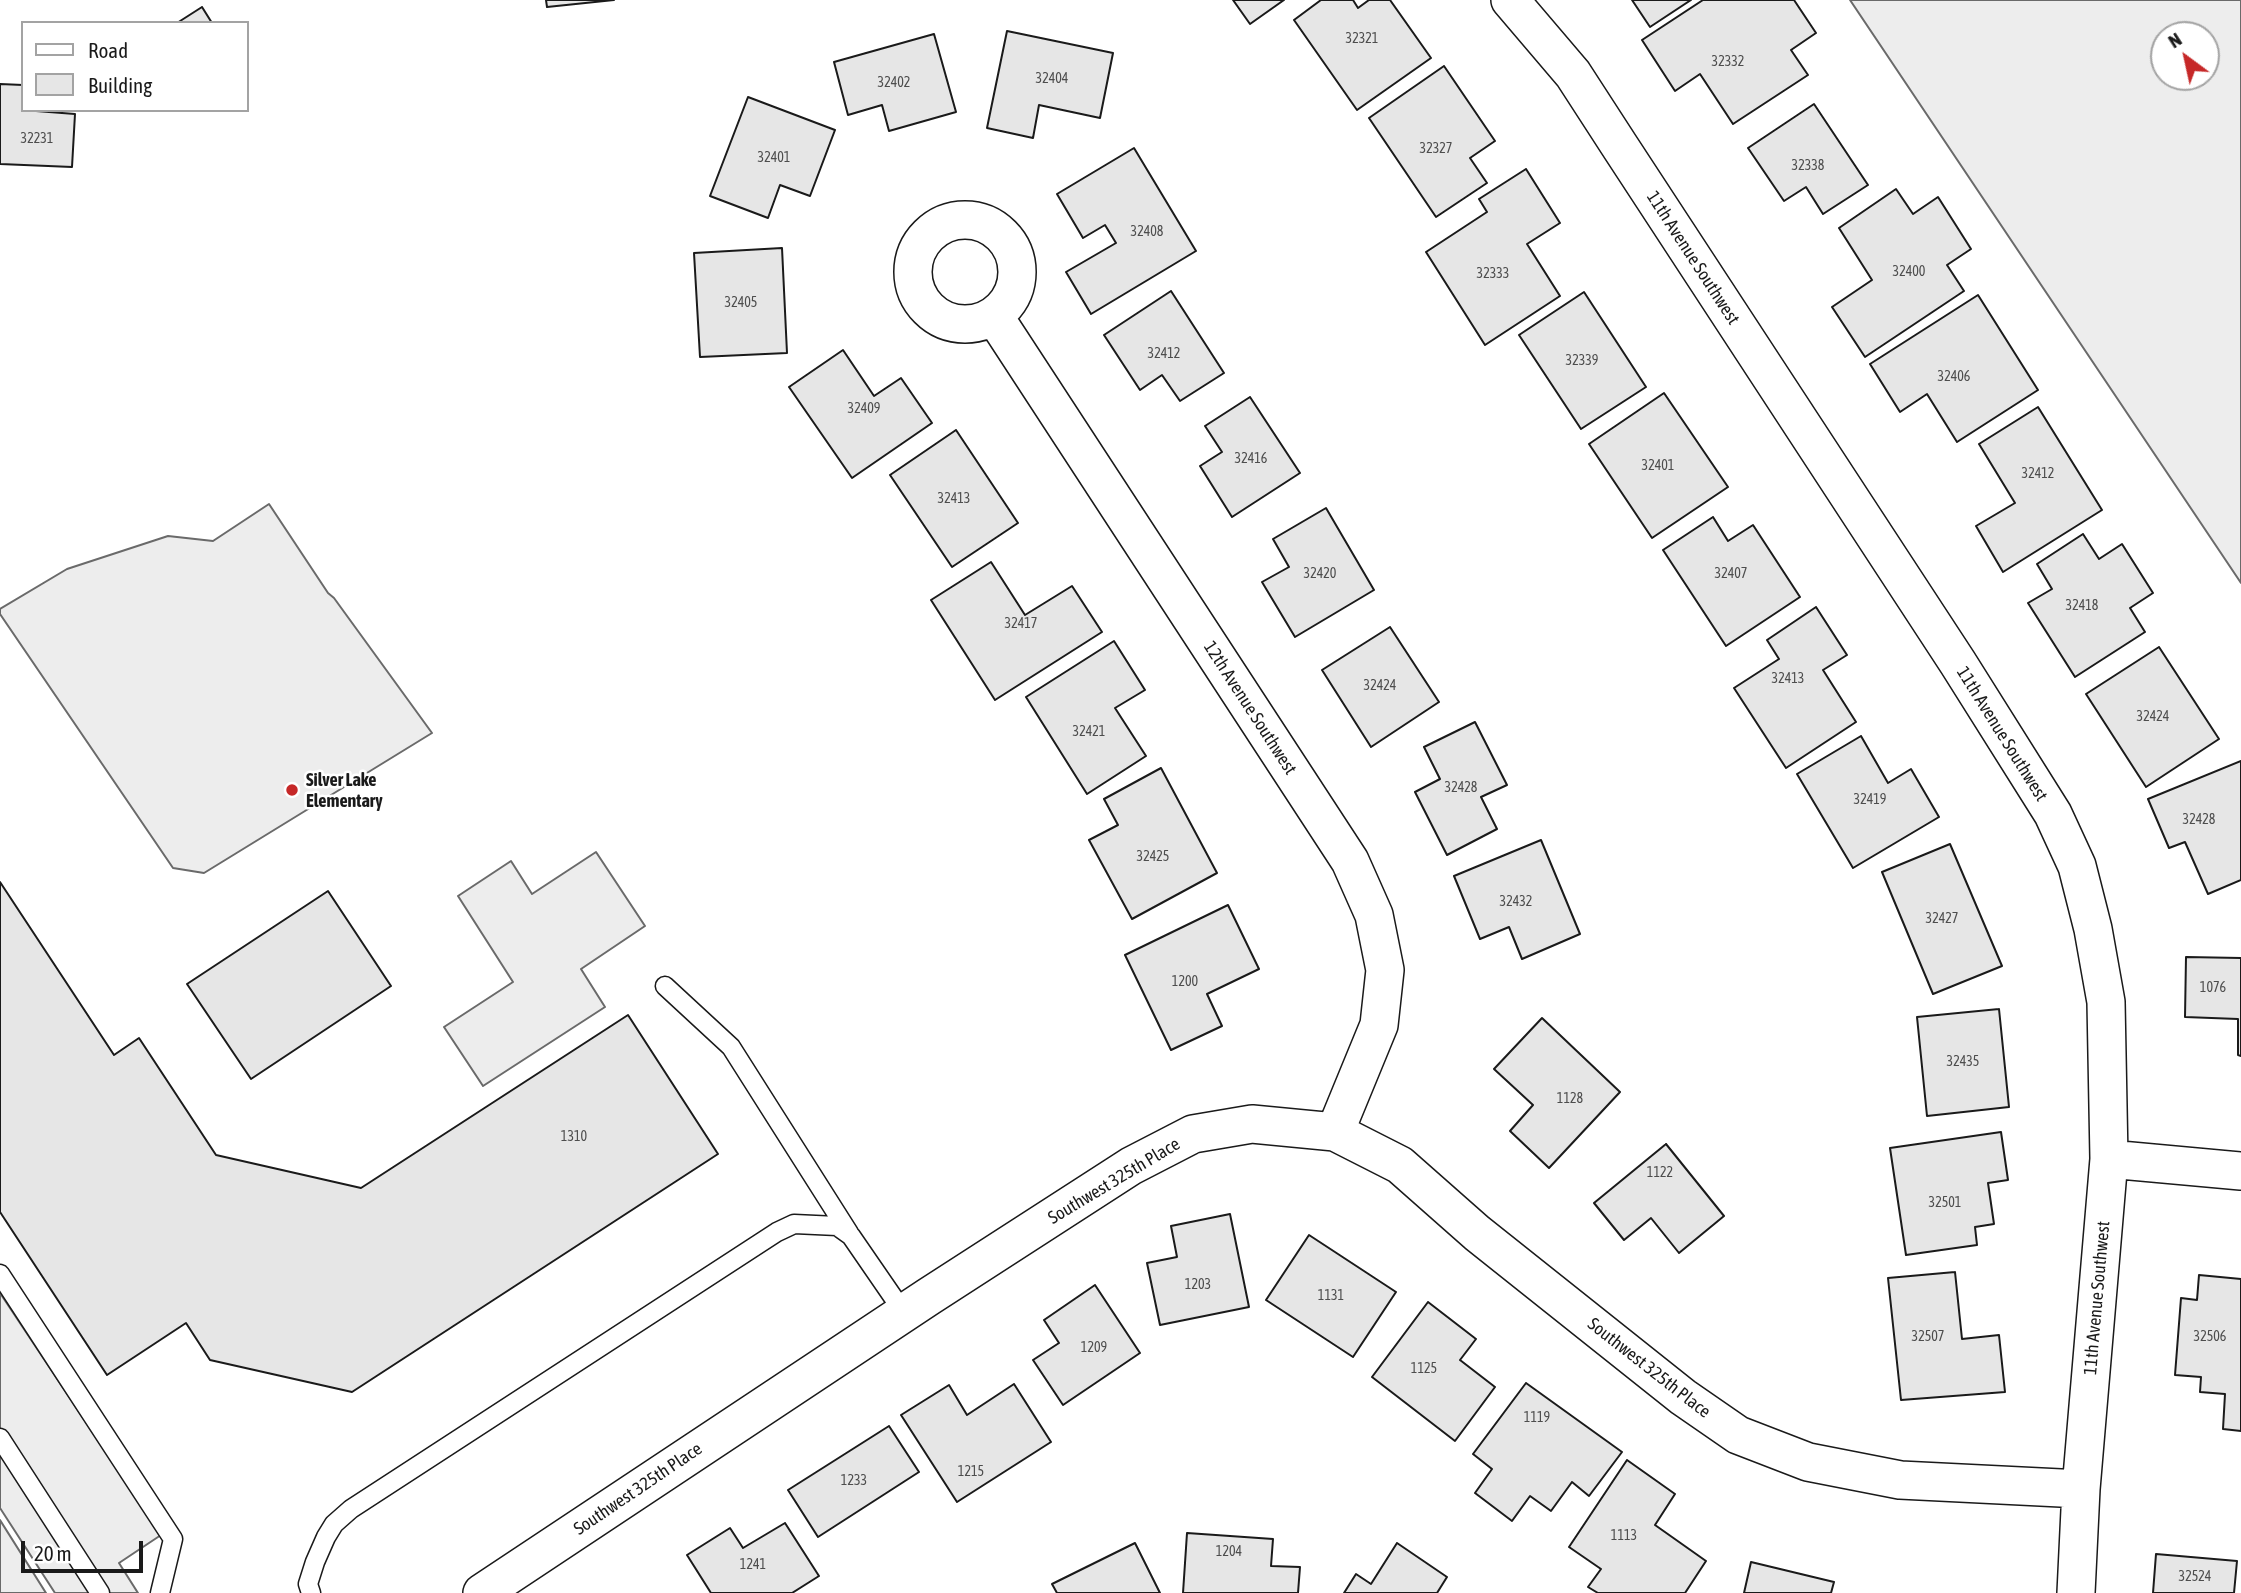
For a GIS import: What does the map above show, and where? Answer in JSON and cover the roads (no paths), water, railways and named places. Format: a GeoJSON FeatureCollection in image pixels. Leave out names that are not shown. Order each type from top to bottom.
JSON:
{"type":"FeatureCollection","features":[{"type":"Feature","properties":{"kind":"street","name":"11th Avenue Southwest"},"geometry":{"type":"LineString","coordinates":[[1510,0],[1573,74],[1958,663],[2053,814],[2077,866],[2093,929],[2106,1002],[2109,1159],[2081,1489],[2076,1593]]}},
{"type":"Feature","properties":{"kind":"street","name":"12th Avenue Southwest"},"geometry":{"type":"LineString","coordinates":[[994,316],[1350,861],[1374,915],[1385,970],[1379,1025],[1335,1132]]}},
{"type":"Feature","properties":{"kind":"street","name":"Southwest 325th Place"},"geometry":{"type":"LineString","coordinates":[[482,1593],[1131,1166],[1193,1134],[1252,1124],[1285,1125],[1335,1132],[1400,1165],[1499,1250],[1683,1397],[1738,1435],[1808,1462],[1900,1480],[2081,1489]]}},
{"type":"Feature","properties":{"kind":"street"},"geometry":{"type":"LineString","coordinates":[[2109,1159],[2241,1171]]}},
{"type":"Feature","properties":{"kind":"lane"},"geometry":{"type":"LineString","coordinates":[[665,986],[731,1047],[850,1236],[904,1313]]}},
{"type":"Feature","properties":{"kind":"lane"},"geometry":{"type":"LineString","coordinates":[[311,1593],[308,1584],[320,1549],[334,1524],[351,1509],[777,1232],[794,1224],[818,1223],[837,1226],[850,1236]]}},
{"type":"Feature","properties":{"kind":"lane"},"geometry":{"type":"LineString","coordinates":[[0,1274],[173,1539],[160,1593]]}},
{"type":"Feature","properties":{"kind":"lane"},"geometry":{"type":"LineString","coordinates":[[0,1438],[100,1593]]}},
{"type":"Feature","properties":{"kind":"place","name":"Silver Lake Elementary"},"geometry":{"type":"Point","coordinates":[292,790]}}]}
